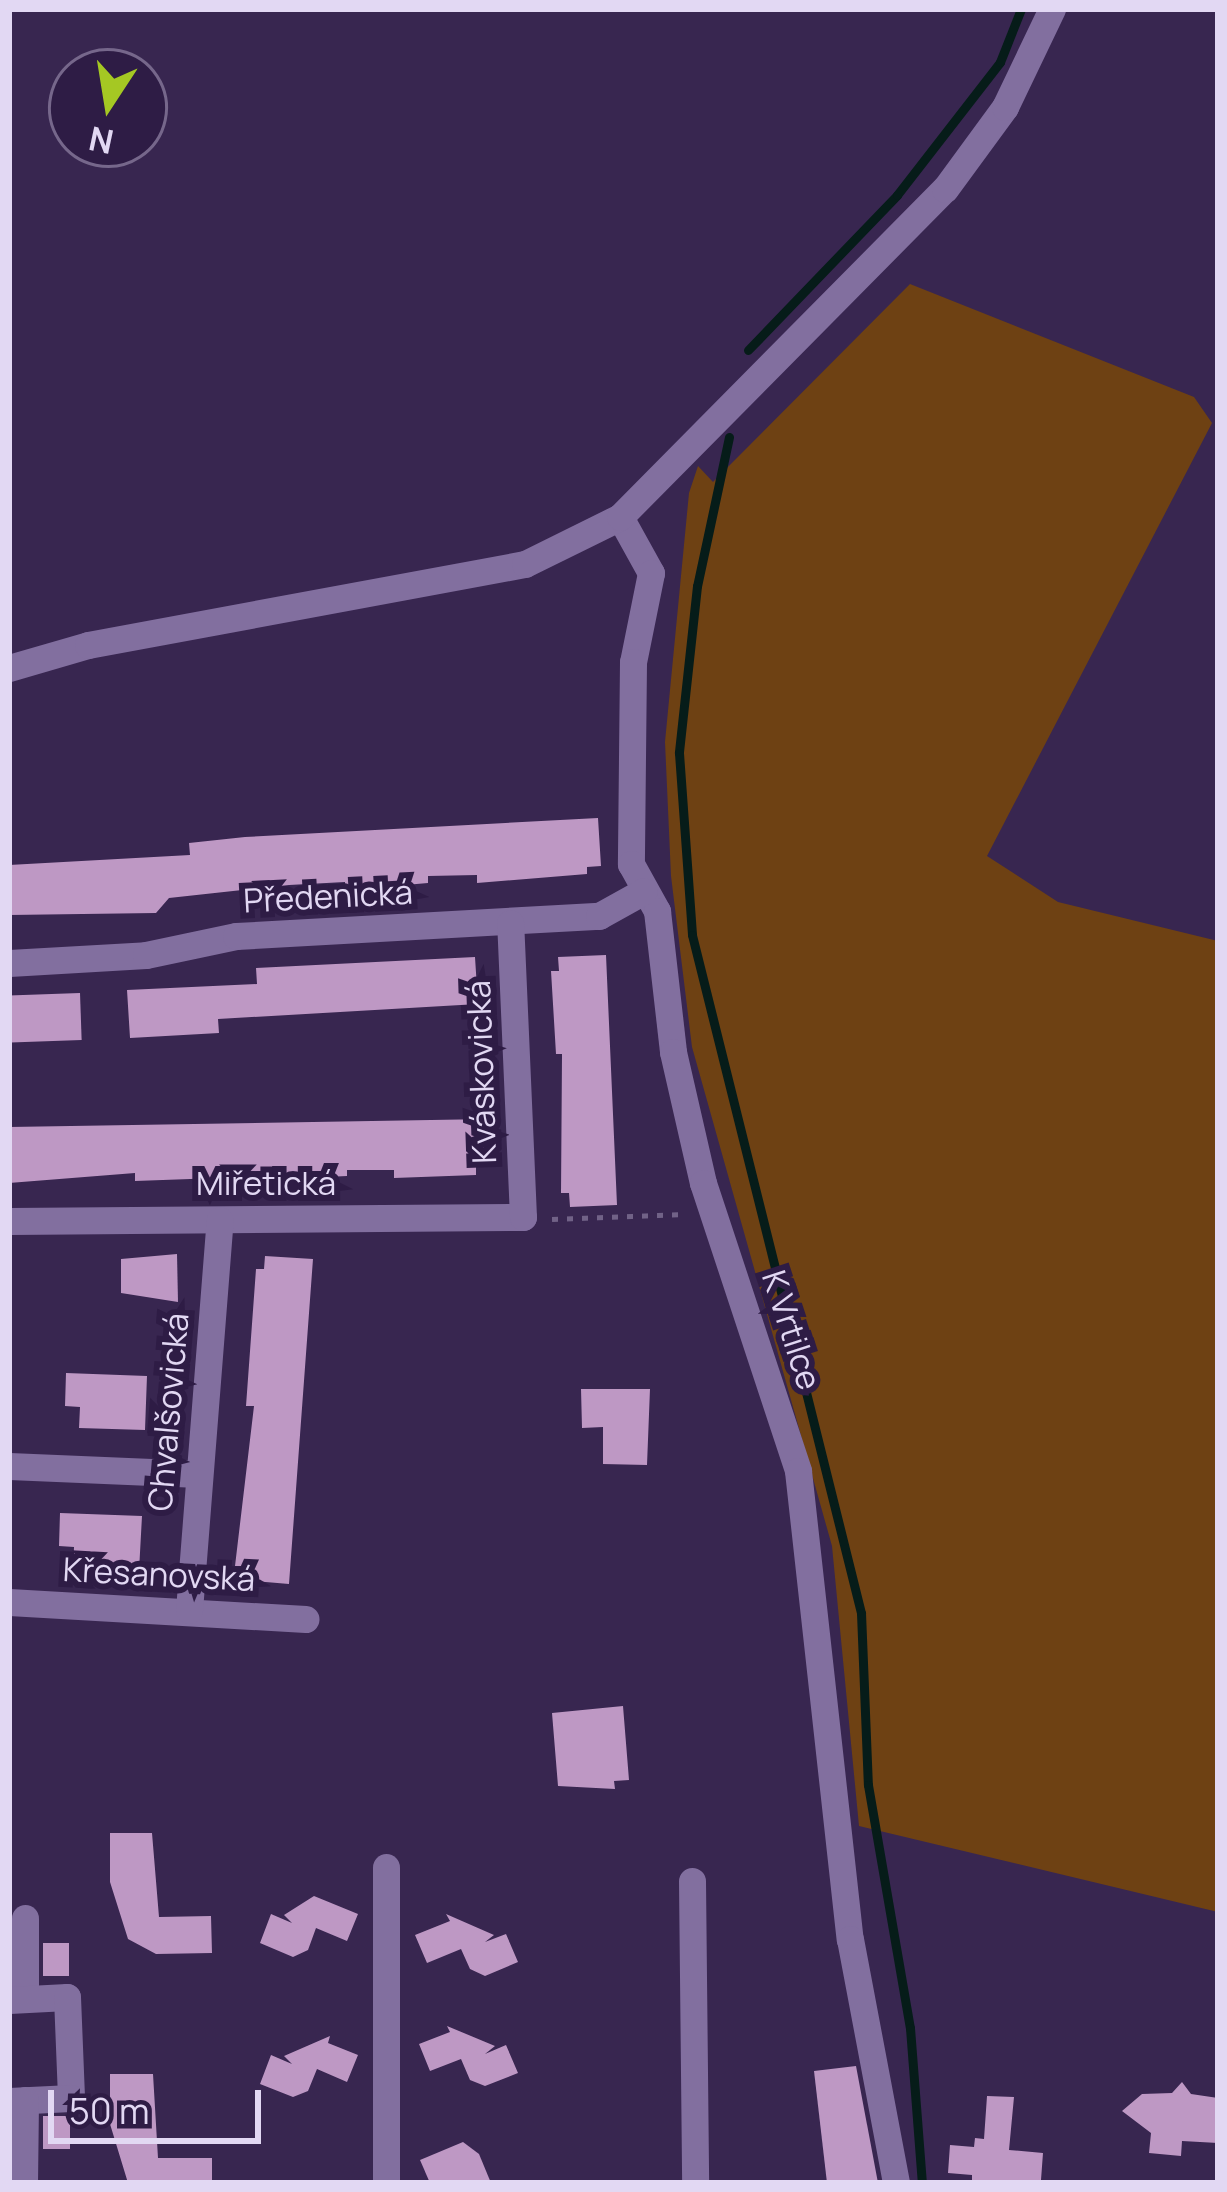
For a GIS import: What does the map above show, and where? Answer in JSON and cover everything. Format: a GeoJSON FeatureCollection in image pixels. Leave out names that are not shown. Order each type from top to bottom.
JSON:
{"type":"FeatureCollection","features":[{"type":"Feature","properties":{"kind":"street"},"geometry":{"type":"LineString","coordinates":[[9,668],[88,645],[525,564],[620,517],[945,189],[1005,107],[1052,9]]}},
{"type":"Feature","properties":{"kind":"street","name":"K Vrtilce"},"geometry":{"type":"LineString","coordinates":[[620,517],[651,573],[633,662],[631,864],[657,911],[673,1052],[715,1213],[798,1471],[850,1939],[896,2183]]}},
{"type":"Feature","properties":{"kind":"street","name":"Předenická"},"geometry":{"type":"LineString","coordinates":[[9,962],[146,955],[236,936],[614,914],[644,891]]}},
{"type":"Feature","properties":{"kind":"street","name":"Kváskovická"},"geometry":{"type":"LineString","coordinates":[[510,923],[523,1217]]}},
{"type":"Feature","properties":{"kind":"street","name":"Miřetická"},"geometry":{"type":"LineString","coordinates":[[9,1221],[523,1217]]}},
{"type":"Feature","properties":{"kind":"street","name":"Chvalšovická"},"geometry":{"type":"LineString","coordinates":[[189,1610],[220,1220]]}},
{"type":"Feature","properties":{"kind":"street"},"geometry":{"type":"LineString","coordinates":[[9,1466],[199,1474]]}},
{"type":"Feature","properties":{"kind":"street","name":"Křesanovská"},"geometry":{"type":"LineString","coordinates":[[9,1602],[306,1618]]}},
{"type":"Feature","properties":{"kind":"street"},"geometry":{"type":"LineString","coordinates":[[386,1867],[386,2183]]}},
{"type":"Feature","properties":{"kind":"street"},"geometry":{"type":"LineString","coordinates":[[692,1881],[695,2183]]}},
{"type":"Feature","properties":{"kind":"street"},"geometry":{"type":"LineString","coordinates":[[24,2183],[17,2101],[71,2098],[67,1997],[17,1999],[25,1918]]}},
{"type":"Feature","properties":{"kind":"path"},"geometry":{"type":"LineString","coordinates":[[523,1217],[715,1213]]}},
{"type":"Feature","properties":{"kind":"shaded area"},"geometry":{"type":"Polygon","coordinates":[[[910,284],[1194,397],[1212,423],[987,856],[1058,902],[1218,941],[1218,1912],[859,1826],[832,1546],[692,1047],[671,876],[665,742],[689,493],[698,466],[713,482],[910,284]]]}},
{"type":"Feature","properties":{"kind":"building"},"geometry":{"type":"Polygon","coordinates":[[[598,818],[601,866],[587,867],[587,874],[477,883],[477,875],[428,876],[428,883],[359,889],[345,889],[345,882],[289,885],[169,898],[156,913],[9,915],[9,865],[190,855],[189,843],[245,837],[598,818]]]}},
{"type":"Feature","properties":{"kind":"building"},"geometry":{"type":"Polygon","coordinates":[[[606,955],[617,1205],[570,1207],[569,1193],[561,1193],[562,1054],[556,1054],[551,971],[559,971],[558,957],[606,955]]]}},
{"type":"Feature","properties":{"kind":"building"},"geometry":{"type":"Polygon","coordinates":[[[475,957],[478,1004],[218,1019],[219,1033],[130,1038],[127,990],[257,984],[256,968],[475,957]]]}},
{"type":"Feature","properties":{"kind":"building"},"geometry":{"type":"Polygon","coordinates":[[[80,993],[82,1040],[11,1042],[9,995],[80,993]]]}},
{"type":"Feature","properties":{"kind":"building"},"geometry":{"type":"Polygon","coordinates":[[[490,1119],[490,1167],[476,1167],[476,1175],[394,1178],[394,1170],[347,1170],[347,1176],[264,1180],[264,1171],[218,1171],[218,1178],[135,1181],[135,1173],[9,1183],[9,1127],[490,1119]]]}},
{"type":"Feature","properties":{"kind":"building"},"geometry":{"type":"Polygon","coordinates":[[[177,1254],[178,1302],[121,1293],[121,1259],[177,1254]]]}},
{"type":"Feature","properties":{"kind":"building"},"geometry":{"type":"Polygon","coordinates":[[[265,1256],[313,1259],[289,1584],[242,1580],[243,1566],[235,1566],[254,1406],[246,1406],[256,1269],[264,1269],[265,1256]]]}},
{"type":"Feature","properties":{"kind":"building"},"geometry":{"type":"Polygon","coordinates":[[[66,1373],[147,1376],[145,1430],[79,1428],[80,1407],[65,1406],[66,1373]]]}},
{"type":"Feature","properties":{"kind":"building"},"geometry":{"type":"Polygon","coordinates":[[[581,1389],[650,1389],[647,1465],[603,1464],[603,1427],[582,1428],[581,1389]]]}},
{"type":"Feature","properties":{"kind":"building"},"geometry":{"type":"Polygon","coordinates":[[[60,1513],[142,1516],[139,1571],[73,1568],[74,1547],[59,1546],[60,1513]]]}},
{"type":"Feature","properties":{"kind":"building"},"geometry":{"type":"Polygon","coordinates":[[[623,1706],[629,1780],[614,1781],[615,1789],[558,1786],[552,1713],[623,1706]]]}},
{"type":"Feature","properties":{"kind":"building"},"geometry":{"type":"Polygon","coordinates":[[[110,1833],[152,1833],[159,1917],[211,1916],[212,1953],[156,1954],[128,1939],[110,1882],[110,1833]]]}},
{"type":"Feature","properties":{"kind":"building"},"geometry":{"type":"Polygon","coordinates":[[[314,1896],[358,1914],[347,1941],[316,1928],[308,1950],[293,1957],[260,1943],[271,1914],[292,1923],[284,1915],[314,1896]]]}},
{"type":"Feature","properties":{"kind":"building"},"geometry":{"type":"Polygon","coordinates":[[[446,1914],[494,1935],[485,1942],[506,1934],[518,1962],[485,1976],[470,1969],[461,1949],[427,1963],[415,1935],[450,1921],[446,1914]]]}},
{"type":"Feature","properties":{"kind":"building"},"geometry":{"type":"Polygon","coordinates":[[[43,1943],[69,1943],[69,1976],[43,1976],[43,1943]]]}},
{"type":"Feature","properties":{"kind":"building"},"geometry":{"type":"Polygon","coordinates":[[[447,2026],[495,2046],[485,2054],[506,2045],[518,2073],[485,2086],[470,2080],[461,2059],[430,2071],[419,2044],[450,2032],[447,2026]]]}},
{"type":"Feature","properties":{"kind":"building"},"geometry":{"type":"Polygon","coordinates":[[[330,2036],[328,2043],[358,2055],[347,2082],[317,2069],[308,2091],[293,2097],[260,2084],[271,2055],[292,2064],[284,2056],[330,2036]]]}},
{"type":"Feature","properties":{"kind":"building"},"geometry":{"type":"Polygon","coordinates":[[[856,2066],[878,2183],[827,2183],[814,2071],[856,2066]]]}},
{"type":"Feature","properties":{"kind":"building"},"geometry":{"type":"Polygon","coordinates":[[[110,2074],[153,2074],[158,2158],[212,2158],[212,2183],[128,2183],[110,2124],[110,2074]]]}},
{"type":"Feature","properties":{"kind":"building"},"geometry":{"type":"Polygon","coordinates":[[[1182,2082],[1191,2094],[1218,2098],[1218,2143],[1182,2141],[1181,2156],[1149,2153],[1151,2133],[1122,2111],[1142,2094],[1172,2093],[1182,2082]]]}},
{"type":"Feature","properties":{"kind":"building"},"geometry":{"type":"Polygon","coordinates":[[[987,2096],[1014,2097],[1009,2150],[1043,2153],[1041,2180],[972,2183],[972,2175],[948,2173],[950,2145],[974,2147],[975,2138],[984,2139],[987,2096]]]}},
{"type":"Feature","properties":{"kind":"building"},"geometry":{"type":"Polygon","coordinates":[[[43,2116],[70,2116],[70,2149],[43,2149],[43,2116]]]}},
{"type":"Feature","properties":{"kind":"building"},"geometry":{"type":"Polygon","coordinates":[[[463,2142],[479,2154],[491,2183],[430,2183],[420,2160],[463,2142]]]}},
{"type":"Feature","properties":{"kind":"waterway"},"geometry":{"type":"LineString","coordinates":[[748,350],[897,195],[1000,62],[1021,9]]}},
{"type":"Feature","properties":{"kind":"waterway"},"geometry":{"type":"LineString","coordinates":[[729,437],[697,586],[679,753],[692,935],[861,1613],[868,1785],[910,2028],[922,2183]]}}]}
